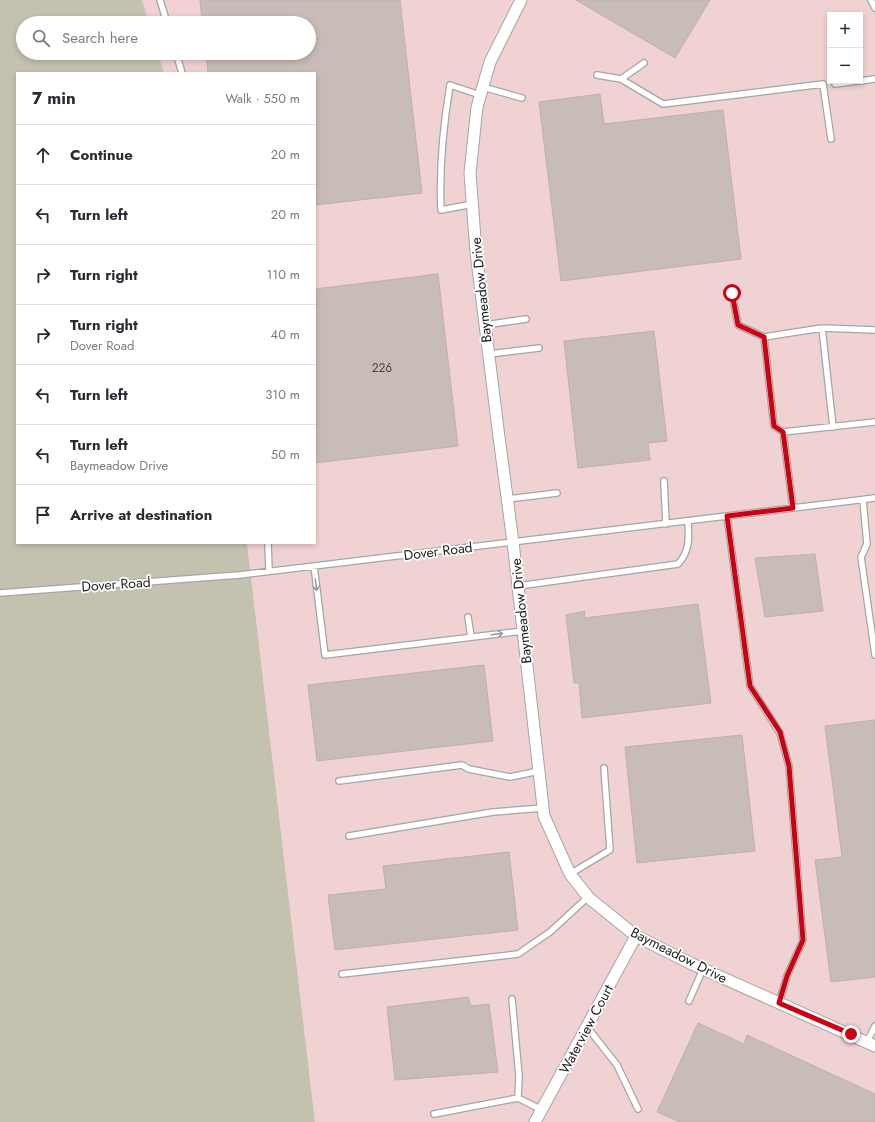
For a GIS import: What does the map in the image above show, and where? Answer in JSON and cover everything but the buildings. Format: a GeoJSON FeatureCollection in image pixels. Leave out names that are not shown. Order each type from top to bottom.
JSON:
{"type":"FeatureCollection","features":[{"type":"Feature","properties":{"kind":"street","name":"Baymeadow Drive"},"geometry":{"type":"LineString","coordinates":[[521,0],[490,62],[481,91],[477,107],[470,173],[485,325],[508,499],[544,816],[570,874],[588,897],[636,936],[702,969],[871,1044]]}},
{"type":"Feature","properties":{"kind":"street","name":"Waterview Court"},"geometry":{"type":"LineString","coordinates":[[537,1121],[636,936]]}},
{"type":"Feature","properties":{"kind":"lane"},"geometry":{"type":"LineString","coordinates":[[160,0],[165,16]]}},
{"type":"Feature","properties":{"kind":"lane"},"geometry":{"type":"LineString","coordinates":[[871,0],[875,8]]}},
{"type":"Feature","properties":{"kind":"lane"},"geometry":{"type":"LineString","coordinates":[[178,60],[182,72]]}},
{"type":"Feature","properties":{"kind":"lane"},"geometry":{"type":"LineString","coordinates":[[621,79],[644,63]]}},
{"type":"Feature","properties":{"kind":"lane"},"geometry":{"type":"LineString","coordinates":[[597,74],[621,79],[663,104],[823,84],[830,139]]}},
{"type":"Feature","properties":{"kind":"lane"},"geometry":{"type":"LineString","coordinates":[[863,80],[875,79]]}},
{"type":"Feature","properties":{"kind":"lane"},"geometry":{"type":"LineString","coordinates":[[473,204],[441,210],[440,175],[442,141],[450,85],[522,98]]}},
{"type":"Feature","properties":{"kind":"lane"},"geometry":{"type":"LineString","coordinates":[[732,293],[738,325],[764,337],[822,328],[875,330]]}},
{"type":"Feature","properties":{"kind":"lane"},"geometry":{"type":"LineString","coordinates":[[485,325],[526,319]]}},
{"type":"Feature","properties":{"kind":"lane"},"geometry":{"type":"LineString","coordinates":[[822,328],[833,427]]}},
{"type":"Feature","properties":{"kind":"lane"},"geometry":{"type":"LineString","coordinates":[[764,337],[774,426],[783,432],[875,422]]}},
{"type":"Feature","properties":{"kind":"lane"},"geometry":{"type":"LineString","coordinates":[[489,354],[539,348]]}},
{"type":"Feature","properties":{"kind":"lane"},"geometry":{"type":"LineString","coordinates":[[783,432],[793,508]]}},
{"type":"Feature","properties":{"kind":"lane"},"geometry":{"type":"LineString","coordinates":[[664,481],[666,524]]}},
{"type":"Feature","properties":{"kind":"lane"},"geometry":{"type":"LineString","coordinates":[[508,499],[557,493]]}},
{"type":"Feature","properties":{"kind":"lane","name":"Dover Road"},"geometry":{"type":"LineString","coordinates":[[0,593],[239,575],[875,498]]}},
{"type":"Feature","properties":{"kind":"lane"},"geometry":{"type":"LineString","coordinates":[[863,500],[867,544],[861,557],[875,655]]}},
{"type":"Feature","properties":{"kind":"lane"},"geometry":{"type":"LineString","coordinates":[[727,516],[750,686],[780,732],[789,766],[803,940],[787,976],[779,1003]]}},
{"type":"Feature","properties":{"kind":"lane"},"geometry":{"type":"LineString","coordinates":[[518,586],[678,564],[686,556],[690,541],[688,521]]}},
{"type":"Feature","properties":{"kind":"lane"},"geometry":{"type":"LineString","coordinates":[[268,544],[269,571]]}},
{"type":"Feature","properties":{"kind":"lane"},"geometry":{"type":"LineString","coordinates":[[314,566],[325,655],[523,631]]}},
{"type":"Feature","properties":{"kind":"lane"},"geometry":{"type":"LineString","coordinates":[[468,618],[471,637]]}},
{"type":"Feature","properties":{"kind":"lane"},"geometry":{"type":"LineString","coordinates":[[339,781],[462,765],[469,770],[510,777],[539,771]]}},
{"type":"Feature","properties":{"kind":"lane"},"geometry":{"type":"LineString","coordinates":[[570,874],[610,850],[604,768]]}},
{"type":"Feature","properties":{"kind":"lane"},"geometry":{"type":"LineString","coordinates":[[349,836],[493,812],[543,808]]}},
{"type":"Feature","properties":{"kind":"lane"},"geometry":{"type":"LineString","coordinates":[[342,974],[518,954],[550,932],[588,897]]}},
{"type":"Feature","properties":{"kind":"lane"},"geometry":{"type":"LineString","coordinates":[[689,1001],[702,969]]}},
{"type":"Feature","properties":{"kind":"lane"},"geometry":{"type":"LineString","coordinates":[[512,999],[519,1076],[518,1098]]}},
{"type":"Feature","properties":{"kind":"lane"},"geometry":{"type":"LineString","coordinates":[[871,1044],[875,1026]]}},
{"type":"Feature","properties":{"kind":"lane"},"geometry":{"type":"LineString","coordinates":[[587,1027],[617,1065],[638,1109]]}},
{"type":"Feature","properties":{"kind":"lane"},"geometry":{"type":"LineString","coordinates":[[434,1114],[518,1098],[542,1110]]}},
{"type":"Feature","properties":{"kind":"shaded area"},"geometry":{"type":"Polygon","coordinates":[[[0,0],[142,0],[147,16],[16,16],[16,60],[160,60],[164,72],[16,72],[16,544],[247,544],[315,1122],[0,1122],[0,0]]]}},
{"type":"Feature","properties":{"kind":"shaded area"},"geometry":{"type":"Polygon","coordinates":[[[142,0],[875,0],[875,1122],[315,1122],[247,544],[316,544],[316,72],[164,72],[160,60],[316,60],[316,16],[147,16],[142,0]]]}},
{"type":"Feature","properties":{"kind":"route"},"geometry":{"type":"LineString","coordinates":[[732,293],[738,325],[764,337],[774,426],[783,432],[793,508],[727,516],[750,686],[780,732],[789,766],[803,940],[787,976],[779,1003],[851,1034]]}}]}
